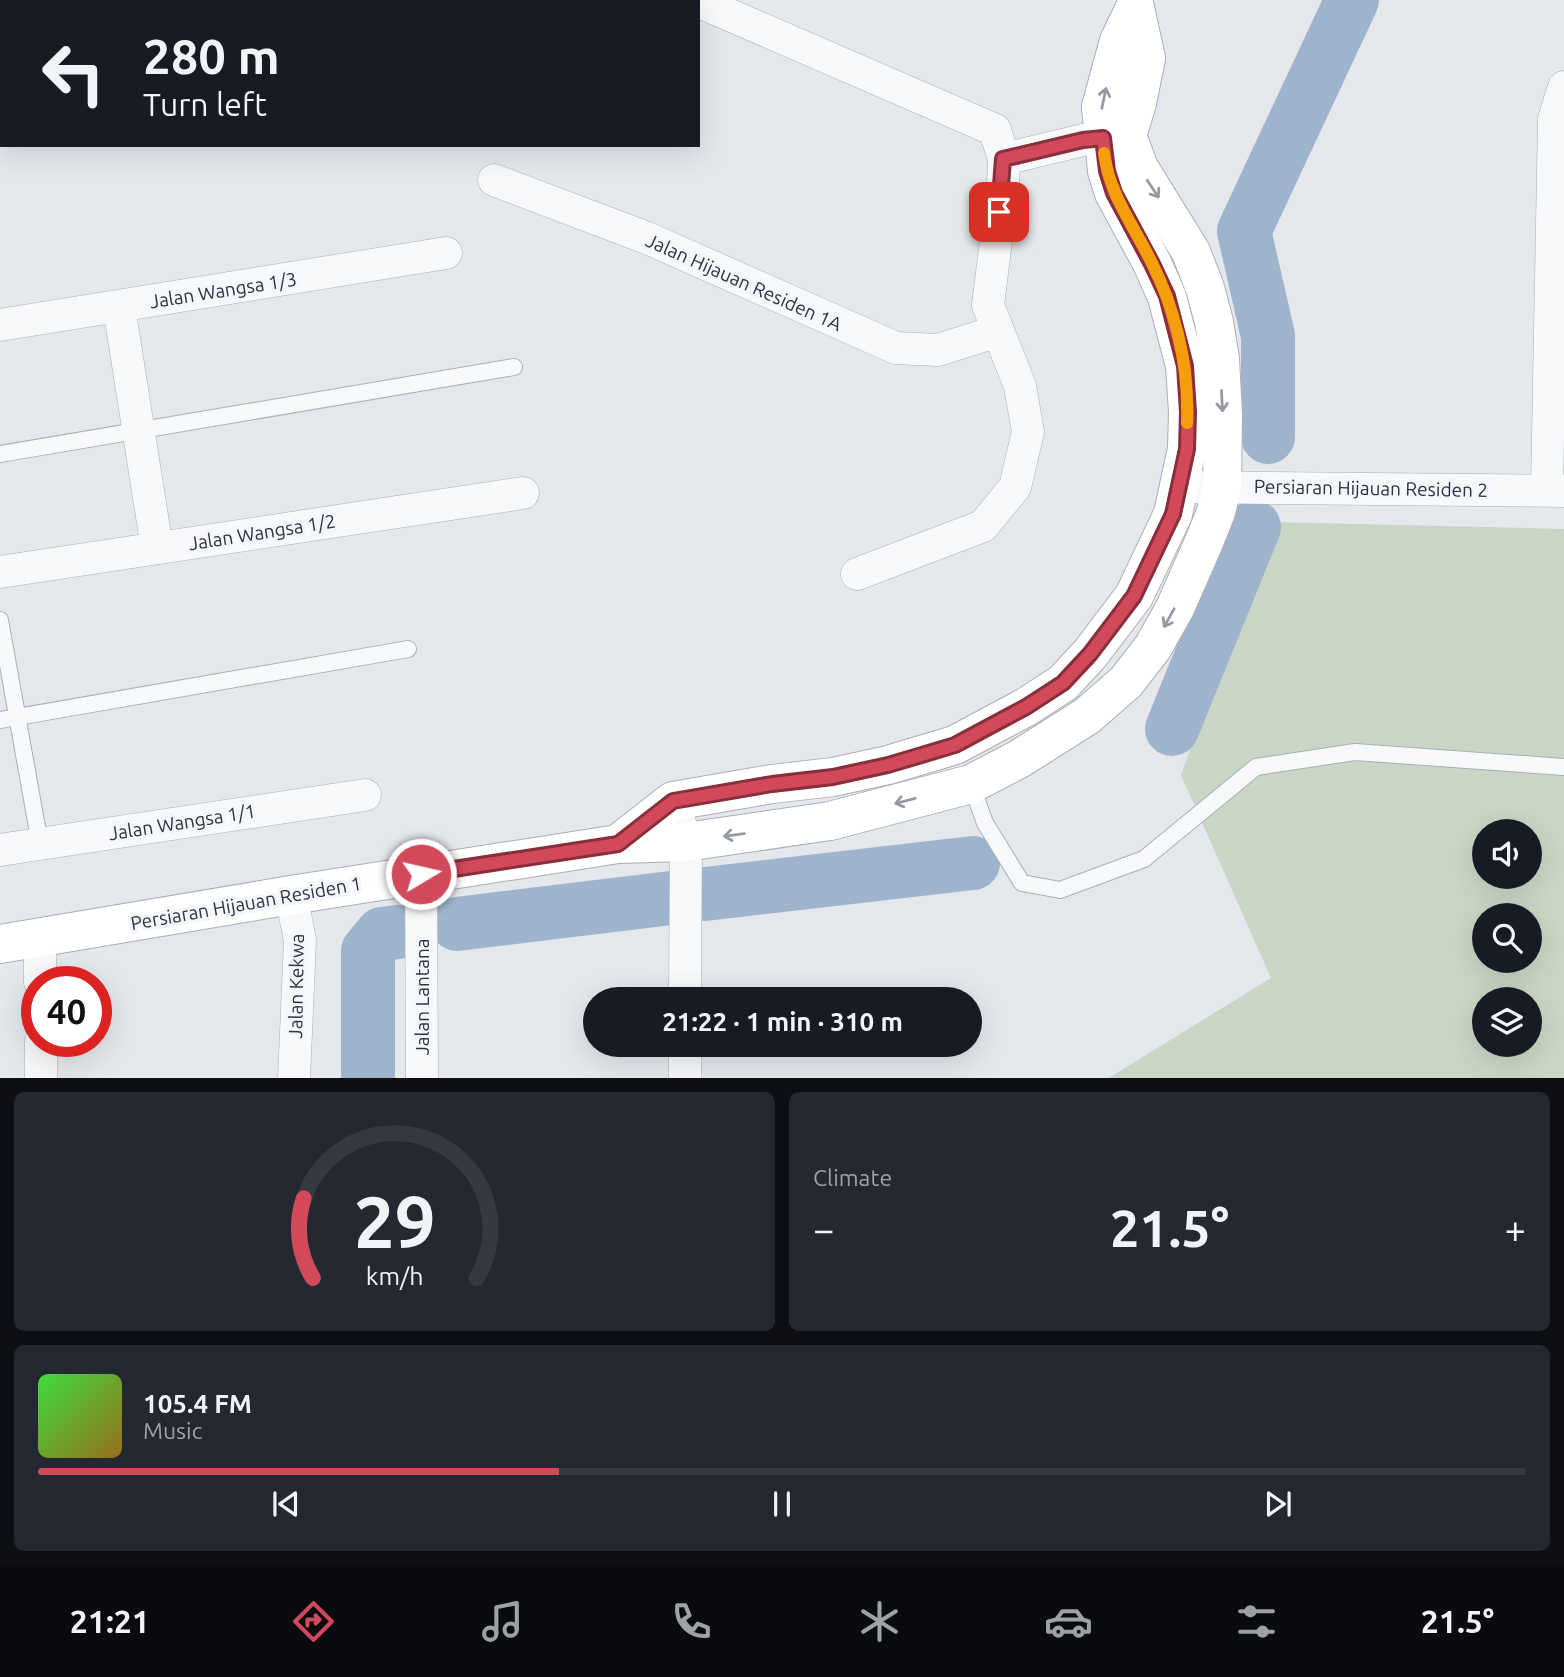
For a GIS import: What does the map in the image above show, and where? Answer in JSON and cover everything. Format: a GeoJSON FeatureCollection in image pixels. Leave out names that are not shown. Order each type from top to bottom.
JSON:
{"type":"FeatureCollection","features":[{"type":"Feature","properties":{"kind":"street"},"geometry":{"type":"LineString","coordinates":[[700,2],[995,130],[1003,159],[1003,185],[988,305],[1020,386],[1028,432],[1015,487],[983,526],[857,574]]}},
{"type":"Feature","properties":{"kind":"street","name":"Persiaran Hijauan Residen 1"},"geometry":{"type":"LineString","coordinates":[[0,944],[618,844],[686,842],[830,821],[971,784],[1020,759],[1087,716],[1126,682],[1153,647],[1175,608],[1216,512],[1222,487],[1223,414],[1220,359],[1205,288],[1191,252],[1139,168],[1115,137],[1101,107],[1119,41],[1137,4]]}},
{"type":"Feature","properties":{"kind":"street"},"geometry":{"type":"LineString","coordinates":[[1555,491],[1557,309],[1554,119],[1564,87]]}},
{"type":"Feature","properties":{"kind":"street"},"geometry":{"type":"LineString","coordinates":[[1003,159],[1083,140],[1115,137]]}},
{"type":"Feature","properties":{"kind":"street","name":"Persiaran Hijauan Residen 1"},"geometry":{"type":"LineString","coordinates":[[618,844],[673,801],[772,784],[833,777],[888,765],[955,745],[1026,707],[1063,683],[1090,654],[1134,596],[1173,514],[1187,449],[1188,412],[1185,366],[1167,296],[1147,252],[1114,193],[1107,171],[1115,137]]}},
{"type":"Feature","properties":{"kind":"street","name":"Jalan Hijauan Residen 1A"},"geometry":{"type":"LineString","coordinates":[[494,180],[647,238],[896,348],[938,350],[998,331]]}},
{"type":"Feature","properties":{"kind":"street","name":"Jalan Wangsa 1/3"},"geometry":{"type":"LineString","coordinates":[[0,325],[446,253]]}},
{"type":"Feature","properties":{"kind":"street"},"geometry":{"type":"LineString","coordinates":[[119,307],[156,548]]}},
{"type":"Feature","properties":{"kind":"street","name":"Persiaran Hijauan Residen 2"},"geometry":{"type":"LineString","coordinates":[[1178,487],[1555,491]]}},
{"type":"Feature","properties":{"kind":"street","name":"Jalan Wangsa 1/2"},"geometry":{"type":"LineString","coordinates":[[0,572],[523,493]]}},
{"type":"Feature","properties":{"kind":"street"},"geometry":{"type":"LineString","coordinates":[[955,745],[971,784]]}},
{"type":"Feature","properties":{"kind":"street","name":"Jalan Wangsa 1/1"},"geometry":{"type":"LineString","coordinates":[[0,850],[365,794]]}},
{"type":"Feature","properties":{"kind":"street"},"geometry":{"type":"LineString","coordinates":[[673,801],[686,842],[685,987]]}},
{"type":"Feature","properties":{"kind":"street","name":"Jalan Lantana"},"geometry":{"type":"LineString","coordinates":[[421,874],[422,1078]]}},
{"type":"Feature","properties":{"kind":"street","name":"Jalan Kekwa"},"geometry":{"type":"LineString","coordinates":[[291,895],[300,940],[294,1078]]}},
{"type":"Feature","properties":{"kind":"street"},"geometry":{"type":"LineString","coordinates":[[40,938],[40,966]]}},
{"type":"Feature","properties":{"kind":"street"},"geometry":{"type":"LineString","coordinates":[[41,1057],[41,1078]]}},
{"type":"Feature","properties":{"kind":"street"},"geometry":{"type":"LineString","coordinates":[[685,1057],[685,1078]]}},
{"type":"Feature","properties":{"kind":"lane"},"geometry":{"type":"LineString","coordinates":[[0,454],[514,367]]}},
{"type":"Feature","properties":{"kind":"lane"},"geometry":{"type":"LineString","coordinates":[[0,621],[40,844]]}},
{"type":"Feature","properties":{"kind":"lane"},"geometry":{"type":"LineString","coordinates":[[0,720],[408,649]]}},
{"type":"Feature","properties":{"kind":"lane"},"geometry":{"type":"LineString","coordinates":[[971,784],[985,823],[1022,883],[1060,890],[1144,859],[1256,767],[1355,752],[1564,767]]}},
{"type":"Feature","properties":{"kind":"green space"},"geometry":{"type":"Polygon","coordinates":[[[1273,522],[1564,529],[1564,1078],[1109,1078],[1271,978],[1181,775],[1273,522]]]}},
{"type":"Feature","properties":{"kind":"waterway"},"geometry":{"type":"LineString","coordinates":[[1268,437],[1268,336],[1244,231],[1352,0]]}},
{"type":"Feature","properties":{"kind":"waterway"},"geometry":{"type":"LineString","coordinates":[[1172,729],[1254,527]]}},
{"type":"Feature","properties":{"kind":"waterway"},"geometry":{"type":"LineString","coordinates":[[705,894],[973,863]]}},
{"type":"Feature","properties":{"kind":"waterway"},"geometry":{"type":"LineString","coordinates":[[457,924],[671,898]]}},
{"type":"Feature","properties":{"kind":"waterway"},"geometry":{"type":"LineString","coordinates":[[368,1078],[368,951],[382,934],[398,932]]}},
{"type":"Feature","properties":{"kind":"slow traffic"},"geometry":{"type":"LineString","coordinates":[[1104,153],[1114,193],[1167,296],[1185,366],[1187,423]]}},
{"type":"Feature","properties":{"kind":"route"},"geometry":{"type":"LineString","coordinates":[[421,874],[618,844],[673,801],[772,784],[833,777],[888,765],[955,745],[989,729],[1063,683],[1090,654],[1134,596],[1173,514],[1187,449],[1185,366],[1167,296],[1114,193],[1107,171],[1103,138],[1083,140],[1003,159],[999,212]]}}]}
